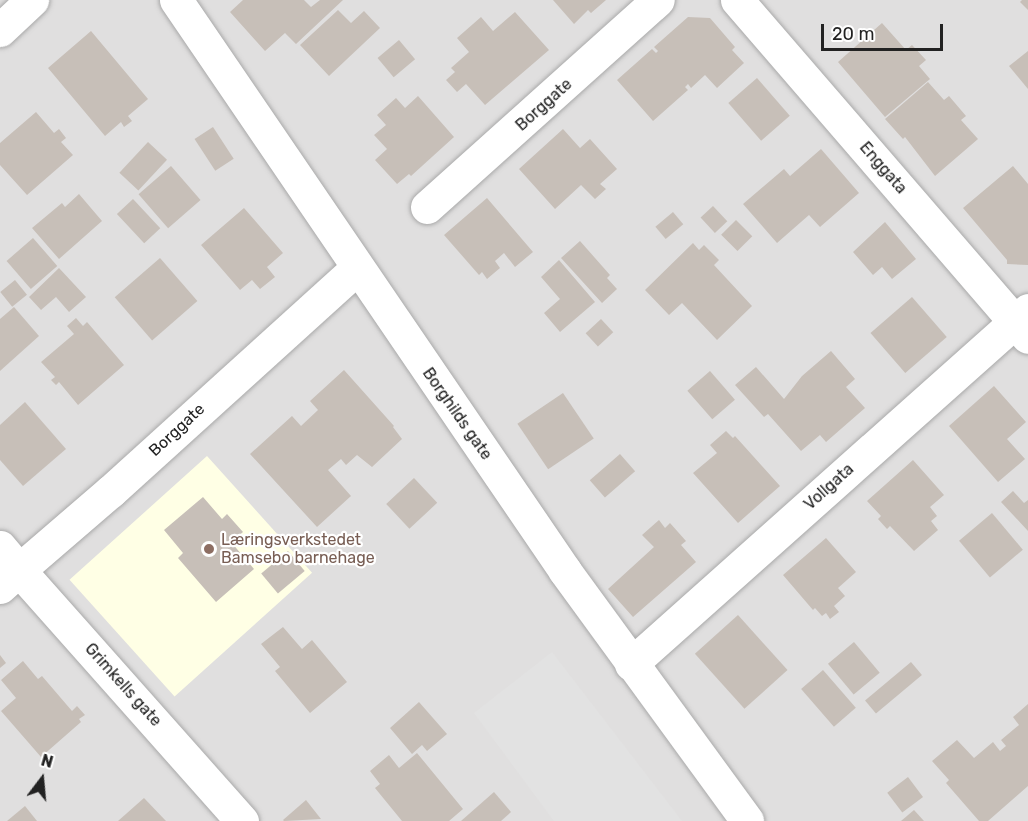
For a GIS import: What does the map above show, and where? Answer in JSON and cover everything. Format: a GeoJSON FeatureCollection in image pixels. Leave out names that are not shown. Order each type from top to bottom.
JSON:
{"type":"FeatureCollection","features":[{"type":"Feature","properties":{"kind":"street"},"geometry":{"type":"LineString","coordinates":[[0,30],[32,0]]}},
{"type":"Feature","properties":{"kind":"street","name":"Borghilds gate"},"geometry":{"type":"LineString","coordinates":[[176,0],[357,268],[631,664],[747,821]]}},
{"type":"Feature","properties":{"kind":"street","name":"Borggate"},"geometry":{"type":"LineString","coordinates":[[428,207],[658,0]]}},
{"type":"Feature","properties":{"kind":"street","name":"Enggata"},"geometry":{"type":"LineString","coordinates":[[737,0],[1024,323]]}},
{"type":"Feature","properties":{"kind":"street","name":"Borggate"},"geometry":{"type":"LineString","coordinates":[[6,568],[111,491],[357,268]]}},
{"type":"Feature","properties":{"kind":"street","name":"Vollgata"},"geometry":{"type":"LineString","coordinates":[[631,664],[1024,323]]}},
{"type":"Feature","properties":{"kind":"street","name":"Grimkells gate"},"geometry":{"type":"LineString","coordinates":[[6,568],[242,821]]}},
{"type":"Feature","properties":{"kind":"shaded area"},"geometry":{"type":"Polygon","coordinates":[[[0,0],[1028,0],[1028,821],[0,821],[0,0]]]}},
{"type":"Feature","properties":{"kind":"shaded area"},"geometry":{"type":"Polygon","coordinates":[[[207,456],[312,573],[175,696],[70,580],[207,456]]]}},
{"type":"Feature","properties":{"kind":"shaded area"},"geometry":{"type":"Polygon","coordinates":[[[552,652],[682,821],[554,821],[474,713],[552,652]]]}},
{"type":"Feature","properties":{"kind":"building"},"geometry":{"type":"Polygon","coordinates":[[[243,0],[304,0],[311,7],[320,0],[343,0],[296,44],[285,33],[265,51],[230,12],[243,0]]]}},
{"type":"Feature","properties":{"kind":"building"},"geometry":{"type":"Polygon","coordinates":[[[553,0],[606,0],[591,13],[588,10],[574,24],[553,0]]]}},
{"type":"Feature","properties":{"kind":"building"},"geometry":{"type":"Polygon","coordinates":[[[1028,0],[1028,10],[1020,2],[1028,0]]]}},
{"type":"Feature","properties":{"kind":"building"},"geometry":{"type":"Polygon","coordinates":[[[338,10],[351,23],[364,11],[380,28],[329,76],[300,45],[338,10]]]}},
{"type":"Feature","properties":{"kind":"building"},"geometry":{"type":"Polygon","coordinates":[[[515,12],[549,50],[485,105],[466,84],[457,92],[446,80],[455,72],[451,68],[469,52],[457,38],[481,17],[493,31],[515,12]]]}},
{"type":"Feature","properties":{"kind":"building"},"geometry":{"type":"Polygon","coordinates":[[[688,17],[710,18],[735,47],[732,50],[744,63],[717,88],[705,75],[691,88],[688,84],[685,87],[688,90],[653,121],[617,80],[652,49],[656,53],[658,51],[654,47],[688,17]]]}},
{"type":"Feature","properties":{"kind":"building"},"geometry":{"type":"Polygon","coordinates":[[[882,23],[906,50],[912,45],[926,60],[919,66],[930,79],[885,117],[838,62],[882,23]]]}},
{"type":"Feature","properties":{"kind":"building"},"geometry":{"type":"Polygon","coordinates":[[[91,31],[148,99],[128,116],[132,121],[124,127],[121,122],[105,136],[48,68],[91,31]]]}},
{"type":"Feature","properties":{"kind":"building"},"geometry":{"type":"Polygon","coordinates":[[[399,40],[415,59],[394,77],[378,58],[399,40]]]}},
{"type":"Feature","properties":{"kind":"building"},"geometry":{"type":"Polygon","coordinates":[[[1028,51],[1028,89],[1009,66],[1028,51]]]}},
{"type":"Feature","properties":{"kind":"building"},"geometry":{"type":"Polygon","coordinates":[[[757,78],[790,116],[761,141],[728,103],[757,78]]]}},
{"type":"Feature","properties":{"kind":"building"},"geometry":{"type":"Polygon","coordinates":[[[928,82],[944,100],[949,96],[966,116],[961,120],[978,139],[935,176],[905,137],[903,139],[885,119],[928,82]]]}},
{"type":"Feature","properties":{"kind":"building"},"geometry":{"type":"Polygon","coordinates":[[[418,96],[454,137],[411,176],[409,174],[397,184],[375,160],[387,149],[374,135],[386,125],[377,115],[396,98],[405,108],[418,96]]]}},
{"type":"Feature","properties":{"kind":"building"},"geometry":{"type":"Polygon","coordinates":[[[36,112],[54,133],[59,129],[66,138],[61,142],[73,155],[27,195],[0,165],[0,143],[36,112]]]}},
{"type":"Feature","properties":{"kind":"building"},"geometry":{"type":"Polygon","coordinates":[[[213,127],[234,159],[215,171],[195,139],[213,127]]]}},
{"type":"Feature","properties":{"kind":"building"},"geometry":{"type":"Polygon","coordinates":[[[563,129],[580,148],[590,139],[617,169],[600,184],[606,189],[595,199],[581,185],[555,209],[519,169],[563,129]]]}},
{"type":"Feature","properties":{"kind":"building"},"geometry":{"type":"Polygon","coordinates":[[[148,142],[167,160],[138,190],[119,173],[148,142]]]}},
{"type":"Feature","properties":{"kind":"building"},"geometry":{"type":"Polygon","coordinates":[[[821,149],[859,193],[820,227],[809,215],[777,243],[743,204],[784,169],[790,176],[821,149]]]}},
{"type":"Feature","properties":{"kind":"building"},"geometry":{"type":"Polygon","coordinates":[[[171,166],[201,200],[168,228],[139,194],[171,166]]]}},
{"type":"Feature","properties":{"kind":"building"},"geometry":{"type":"Polygon","coordinates":[[[1013,166],[1028,184],[1028,265],[1007,264],[1007,260],[963,208],[1013,166]]]}},
{"type":"Feature","properties":{"kind":"building"},"geometry":{"type":"Polygon","coordinates":[[[79,194],[102,221],[59,259],[32,228],[62,203],[65,207],[79,194]]]}},
{"type":"Feature","properties":{"kind":"building"},"geometry":{"type":"Polygon","coordinates":[[[487,198],[533,252],[515,267],[504,253],[495,261],[500,268],[487,279],[482,272],[479,275],[444,235],[487,198]]]}},
{"type":"Feature","properties":{"kind":"building"},"geometry":{"type":"Polygon","coordinates":[[[133,199],[160,228],[144,243],[117,214],[133,199]]]}},
{"type":"Feature","properties":{"kind":"building"},"geometry":{"type":"Polygon","coordinates":[[[713,206],[727,221],[715,233],[701,218],[713,206]]]}},
{"type":"Feature","properties":{"kind":"building"},"geometry":{"type":"Polygon","coordinates":[[[244,208],[283,253],[267,267],[275,277],[260,289],[252,280],[240,290],[201,245],[244,208]]]}},
{"type":"Feature","properties":{"kind":"building"},"geometry":{"type":"Polygon","coordinates":[[[673,212],[683,224],[666,239],[655,227],[673,212]]]}},
{"type":"Feature","properties":{"kind":"building"},"geometry":{"type":"Polygon","coordinates":[[[736,220],[752,236],[737,251],[721,235],[736,220]]]}},
{"type":"Feature","properties":{"kind":"building"},"geometry":{"type":"Polygon","coordinates":[[[885,222],[916,259],[892,279],[882,267],[873,275],[853,252],[885,222]]]}},
{"type":"Feature","properties":{"kind":"building"},"geometry":{"type":"Polygon","coordinates":[[[33,238],[57,266],[31,289],[7,261],[33,238]]]}},
{"type":"Feature","properties":{"kind":"building"},"geometry":{"type":"Polygon","coordinates":[[[580,241],[610,275],[607,278],[617,289],[602,303],[561,258],[580,241]]]}},
{"type":"Feature","properties":{"kind":"building"},"geometry":{"type":"Polygon","coordinates":[[[693,243],[699,250],[704,245],[719,260],[714,265],[752,306],[717,340],[682,303],[669,315],[645,290],[693,243]]]}},
{"type":"Feature","properties":{"kind":"building"},"geometry":{"type":"Polygon","coordinates":[[[160,258],[197,301],[152,340],[115,297],[160,258]]]}},
{"type":"Feature","properties":{"kind":"building"},"geometry":{"type":"Polygon","coordinates":[[[559,260],[595,302],[560,332],[544,313],[560,299],[541,277],[559,260]]]}},
{"type":"Feature","properties":{"kind":"building"},"geometry":{"type":"Polygon","coordinates":[[[59,268],[86,297],[69,312],[56,297],[41,310],[29,297],[59,268]]]}},
{"type":"Feature","properties":{"kind":"building"},"geometry":{"type":"Polygon","coordinates":[[[15,280],[27,295],[12,307],[0,292],[15,280]]]}},
{"type":"Feature","properties":{"kind":"building"},"geometry":{"type":"Polygon","coordinates":[[[912,297],[947,337],[905,373],[870,333],[912,297]]]}},
{"type":"Feature","properties":{"kind":"building"},"geometry":{"type":"Polygon","coordinates":[[[14,307],[39,336],[0,371],[0,319],[14,307]]]}},
{"type":"Feature","properties":{"kind":"building"},"geometry":{"type":"Polygon","coordinates":[[[76,318],[83,326],[87,322],[124,365],[78,405],[59,382],[56,385],[51,380],[55,377],[41,362],[74,334],[67,326],[76,318]]]}},
{"type":"Feature","properties":{"kind":"building"},"geometry":{"type":"Polygon","coordinates":[[[601,319],[613,332],[598,346],[586,333],[601,319]]]}},
{"type":"Feature","properties":{"kind":"building"},"geometry":{"type":"Polygon","coordinates":[[[831,351],[855,379],[846,387],[865,408],[826,442],[820,435],[801,451],[768,414],[764,417],[735,385],[756,367],[784,399],[802,376],[831,351]]]}},
{"type":"Feature","properties":{"kind":"building"},"geometry":{"type":"Polygon","coordinates":[[[344,370],[394,426],[402,439],[372,467],[357,455],[346,465],[341,459],[328,470],[351,496],[317,527],[250,454],[292,416],[301,426],[318,410],[310,401],[344,370]]]}},
{"type":"Feature","properties":{"kind":"building"},"geometry":{"type":"Polygon","coordinates":[[[710,371],[735,400],[712,419],[687,391],[710,371]]]}},
{"type":"Feature","properties":{"kind":"building"},"geometry":{"type":"Polygon","coordinates":[[[994,386],[1026,422],[1007,439],[1025,459],[998,482],[949,426],[994,386]]]}},
{"type":"Feature","properties":{"kind":"building"},"geometry":{"type":"Polygon","coordinates":[[[563,393],[594,439],[548,469],[517,424],[563,393]]]}},
{"type":"Feature","properties":{"kind":"building"},"geometry":{"type":"Polygon","coordinates":[[[25,402],[66,449],[23,486],[0,460],[0,425],[25,402]]]}},
{"type":"Feature","properties":{"kind":"building"},"geometry":{"type":"Polygon","coordinates":[[[726,431],[733,438],[735,436],[780,486],[738,523],[693,473],[717,453],[710,445],[726,431]]]}},
{"type":"Feature","properties":{"kind":"building"},"geometry":{"type":"Polygon","coordinates":[[[620,454],[635,471],[605,498],[590,480],[620,454]]]}},
{"type":"Feature","properties":{"kind":"building"},"geometry":{"type":"Polygon","coordinates":[[[913,460],[944,495],[930,507],[937,516],[931,521],[938,530],[914,551],[890,526],[887,529],[878,519],[881,516],[867,501],[913,460]]]}},
{"type":"Feature","properties":{"kind":"building"},"geometry":{"type":"Polygon","coordinates":[[[414,478],[437,503],[409,529],[386,504],[414,478]]]}},
{"type":"Feature","properties":{"kind":"building"},"geometry":{"type":"Polygon","coordinates":[[[1013,491],[1024,503],[1028,500],[1028,531],[1001,502],[1013,491]]]}},
{"type":"Feature","properties":{"kind":"building"},"geometry":{"type":"Polygon","coordinates":[[[203,497],[222,519],[227,514],[243,532],[231,542],[254,569],[216,602],[178,558],[183,553],[164,530],[203,497]]]}},
{"type":"Feature","properties":{"kind":"building"},"geometry":{"type":"Polygon","coordinates":[[[992,513],[1023,550],[990,577],[959,541],[992,513]]]}},
{"type":"Feature","properties":{"kind":"building"},"geometry":{"type":"Polygon","coordinates":[[[659,520],[665,528],[670,523],[686,541],[681,545],[696,562],[633,617],[608,589],[654,547],[642,535],[659,520]]]}},
{"type":"Feature","properties":{"kind":"building"},"geometry":{"type":"Polygon","coordinates":[[[826,538],[856,572],[838,588],[845,596],[834,606],[839,612],[830,619],[826,613],[822,616],[815,608],[813,610],[783,575],[826,538]]]}},
{"type":"Feature","properties":{"kind":"building"},"geometry":{"type":"Polygon","coordinates":[[[288,551],[305,571],[278,593],[261,573],[288,551]]]}},
{"type":"Feature","properties":{"kind":"building"},"geometry":{"type":"Polygon","coordinates":[[[738,615],[788,670],[744,709],[695,654],[738,615]]]}},
{"type":"Feature","properties":{"kind":"building"},"geometry":{"type":"Polygon","coordinates":[[[283,627],[302,649],[312,640],[347,682],[310,713],[275,671],[280,667],[261,644],[283,627]]]}},
{"type":"Feature","properties":{"kind":"building"},"geometry":{"type":"Polygon","coordinates":[[[854,642],[880,673],[854,694],[828,664],[854,642]]]}},
{"type":"Feature","properties":{"kind":"building"},"geometry":{"type":"Polygon","coordinates":[[[0,655],[6,663],[0,668],[0,655]]]}},
{"type":"Feature","properties":{"kind":"building"},"geometry":{"type":"Polygon","coordinates":[[[23,661],[38,679],[42,676],[72,711],[77,706],[85,715],[79,719],[81,722],[41,757],[1,711],[16,698],[1,680],[23,661]]]}},
{"type":"Feature","properties":{"kind":"building"},"geometry":{"type":"Polygon","coordinates":[[[911,662],[922,675],[876,714],[865,701],[911,662]]]}},
{"type":"Feature","properties":{"kind":"building"},"geometry":{"type":"Polygon","coordinates":[[[823,670],[856,708],[834,727],[801,689],[823,670]]]}},
{"type":"Feature","properties":{"kind":"building"},"geometry":{"type":"Polygon","coordinates":[[[419,702],[447,734],[427,751],[422,745],[412,754],[390,728],[419,702]]]}},
{"type":"Feature","properties":{"kind":"building"},"geometry":{"type":"Polygon","coordinates":[[[1028,704],[1028,786],[988,821],[979,821],[946,783],[949,780],[932,761],[957,740],[974,758],[993,742],[1000,751],[1006,746],[1001,740],[1019,725],[1013,717],[1028,704]]]}},
{"type":"Feature","properties":{"kind":"building"},"geometry":{"type":"Polygon","coordinates":[[[417,753],[463,809],[449,821],[402,821],[375,788],[380,784],[370,771],[389,755],[399,768],[417,753]]]}},
{"type":"Feature","properties":{"kind":"building"},"geometry":{"type":"Polygon","coordinates":[[[908,777],[923,797],[902,813],[887,793],[908,777]]]}},
{"type":"Feature","properties":{"kind":"building"},"geometry":{"type":"Polygon","coordinates":[[[494,792],[511,812],[501,821],[461,821],[494,792]]]}},
{"type":"Feature","properties":{"kind":"building"},"geometry":{"type":"Polygon","coordinates":[[[144,798],[166,821],[118,821],[144,798]]]}},
{"type":"Feature","properties":{"kind":"building"},"geometry":{"type":"Polygon","coordinates":[[[306,800],[321,819],[283,820],[306,800]]]}},
{"type":"Feature","properties":{"kind":"building"},"geometry":{"type":"Polygon","coordinates":[[[25,806],[37,821],[7,821],[25,806]]]}},
{"type":"Feature","properties":{"kind":"building"},"geometry":{"type":"Polygon","coordinates":[[[914,810],[924,821],[901,821],[914,810]]]}},
{"type":"Feature","properties":{"kind":"place","name":"Læringsverkstedet Bamsebo barnehage"},"geometry":{"type":"Point","coordinates":[209,549]}}]}
